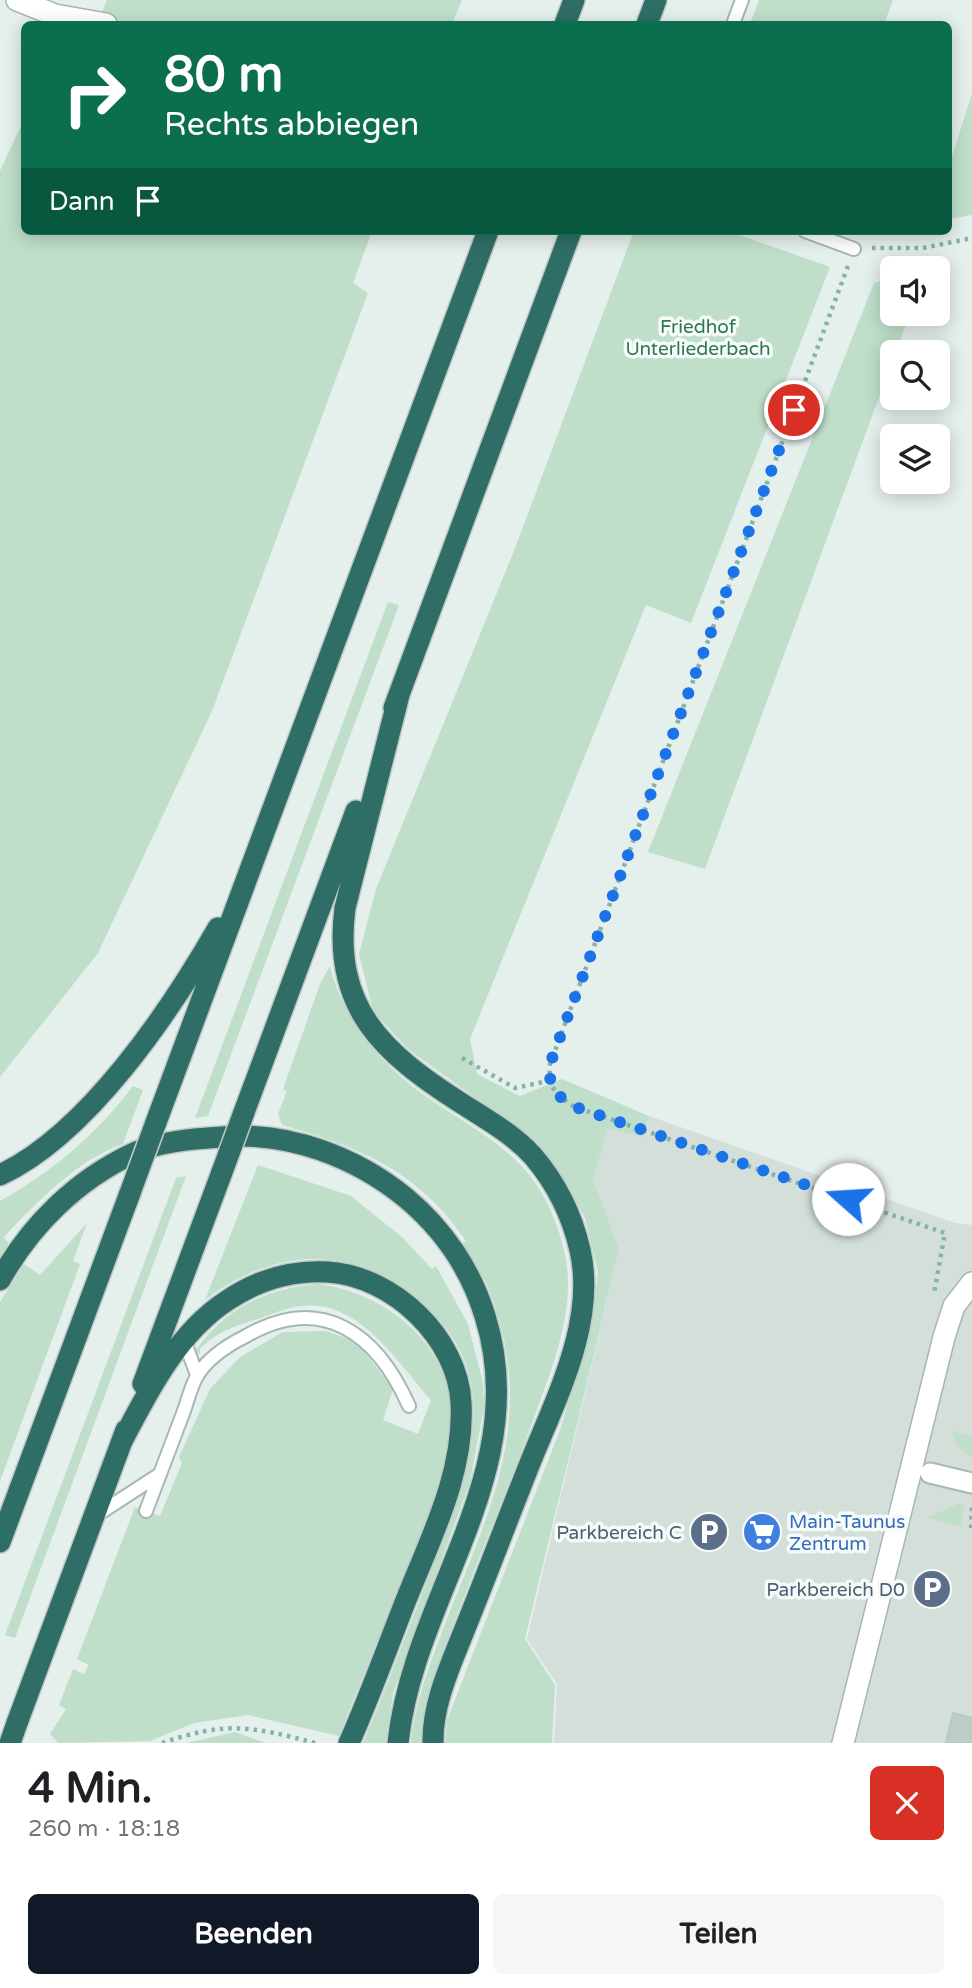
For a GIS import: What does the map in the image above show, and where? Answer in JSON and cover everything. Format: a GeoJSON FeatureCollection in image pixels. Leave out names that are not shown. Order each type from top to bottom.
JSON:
{"type":"FeatureCollection","features":[{"type":"Feature","properties":{"kind":"highway"},"geometry":{"type":"LineString","coordinates":[[566,21],[574,0]]}},
{"type":"Feature","properties":{"kind":"highway"},"geometry":{"type":"LineString","coordinates":[[648,21],[656,0]]}},
{"type":"Feature","properties":{"kind":"highway"},"geometry":{"type":"LineString","coordinates":[[0,1542],[487,235]]}},
{"type":"Feature","properties":{"kind":"highway"},"geometry":{"type":"LineString","coordinates":[[14,1733],[570,235]]}},
{"type":"Feature","properties":{"kind":"highway"},"geometry":{"type":"LineString","coordinates":[[399,695],[345,908],[341,940],[344,975],[357,1004],[383,1043],[430,1083],[510,1135],[532,1155],[551,1181],[575,1231],[581,1254],[584,1301],[561,1385],[447,1674],[433,1743]]}},
{"type":"Feature","properties":{"kind":"highway"},"geometry":{"type":"LineString","coordinates":[[0,1175],[33,1155],[79,1116],[139,1048],[189,979],[250,871]]}},
{"type":"Feature","properties":{"kind":"highway"},"geometry":{"type":"LineString","coordinates":[[0,1280],[30,1233],[83,1184],[135,1153],[171,1142],[237,1135],[308,1146],[370,1172],[415,1206],[431,1223],[456,1254],[477,1291],[494,1349],[498,1399],[488,1464],[476,1512],[409,1681],[398,1743]]}},
{"type":"Feature","properties":{"kind":"highway"},"geometry":{"type":"LineString","coordinates":[[121,1443],[138,1410],[184,1340],[227,1300],[253,1285],[301,1273],[330,1272],[379,1288],[417,1314],[435,1335],[458,1377],[462,1424],[453,1478],[349,1743]]}},
{"type":"Feature","properties":{"kind":"street"},"geometry":{"type":"LineString","coordinates":[[17,0],[55,15],[89,21]]}},
{"type":"Feature","properties":{"kind":"street"},"geometry":{"type":"LineString","coordinates":[[843,1743],[944,1337],[954,1306],[972,1283]]}},
{"type":"Feature","properties":{"kind":"street"},"geometry":{"type":"LineString","coordinates":[[930,1473],[972,1483]]}},
{"type":"Feature","properties":{"kind":"lane"},"geometry":{"type":"LineString","coordinates":[[734,21],[742,0]]}},
{"type":"Feature","properties":{"kind":"lane"},"geometry":{"type":"LineString","coordinates":[[817,235],[854,248]]}},
{"type":"Feature","properties":{"kind":"lane"},"geometry":{"type":"LineString","coordinates":[[146,1511],[197,1375],[225,1348],[262,1327],[294,1319],[322,1319],[346,1326],[370,1344],[397,1379],[410,1405]]}},
{"type":"Feature","properties":{"kind":"lane"},"geometry":{"type":"LineString","coordinates":[[184,1340],[197,1375]]}},
{"type":"Feature","properties":{"kind":"lane"},"geometry":{"type":"LineString","coordinates":[[93,1517],[160,1474]]}},
{"type":"Feature","properties":{"kind":"path"},"geometry":{"type":"LineString","coordinates":[[940,1262],[946,1233],[575,1107],[555,1095],[548,1081],[550,1064],[854,248],[923,248],[972,238]]}},
{"type":"Feature","properties":{"kind":"path"},"geometry":{"type":"LineString","coordinates":[[462,1058],[514,1088],[548,1081]]}},
{"type":"Feature","properties":{"kind":"path"},"geometry":{"type":"LineString","coordinates":[[971,1528],[972,1505]]}},
{"type":"Feature","properties":{"kind":"path"},"geometry":{"type":"LineString","coordinates":[[162,1743],[222,1727],[276,1733],[315,1743]]}},
{"type":"Feature","properties":{"kind":"shaded area","name":"Main-Taunus Zentrum"},"geometry":{"type":"Polygon","coordinates":[[[649,1116],[955,1223],[972,1225],[972,1743],[554,1743],[557,1684],[527,1639],[619,1250],[593,1179],[608,1127],[644,1137],[649,1116]]]}},
{"type":"Feature","properties":{"kind":"green space"},"geometry":{"type":"Polygon","coordinates":[[[107,0],[462,0],[453,21],[98,21],[107,0]]]}},
{"type":"Feature","properties":{"kind":"green space"},"geometry":{"type":"Polygon","coordinates":[[[759,0],[893,0],[885,21],[751,21],[759,0]]]}},
{"type":"Feature","properties":{"kind":"green space"},"geometry":{"type":"Polygon","coordinates":[[[972,93],[972,215],[952,218],[952,156],[972,93]]]}},
{"type":"Feature","properties":{"kind":"green space"},"geometry":{"type":"Polygon","coordinates":[[[21,126],[21,235],[371,235],[353,283],[368,293],[212,711],[98,953],[0,1077],[0,171],[21,126]]]}},
{"type":"Feature","properties":{"kind":"green space","name":"Friedhof Unterliederbach"},"geometry":{"type":"Polygon","coordinates":[[[632,235],[739,235],[830,267],[691,623],[646,605],[470,1039],[477,1074],[520,1096],[562,1079],[649,1116],[644,1137],[608,1128],[593,1179],[619,1250],[525,1639],[555,1685],[552,1743],[445,1743],[447,1720],[560,1430],[592,1322],[598,1272],[585,1218],[559,1172],[522,1132],[408,1049],[373,1011],[359,954],[376,889],[514,551],[632,235]]]}},
{"type":"Feature","properties":{"kind":"green space"},"geometry":{"type":"Polygon","coordinates":[[[880,281],[880,326],[905,326],[900,340],[880,340],[880,395],[705,869],[648,852],[874,283],[880,281]]]}},
{"type":"Feature","properties":{"kind":"green space"},"geometry":{"type":"Polygon","coordinates":[[[388,602],[399,605],[208,1116],[195,1118],[388,602]]]}},
{"type":"Feature","properties":{"kind":"green space"},"geometry":{"type":"Polygon","coordinates":[[[330,966],[344,1004],[378,1055],[424,1095],[490,1139],[521,1165],[533,1180],[554,1218],[567,1264],[567,1304],[557,1352],[443,1653],[431,1689],[421,1743],[411,1743],[420,1696],[479,1538],[503,1459],[509,1420],[509,1379],[503,1336],[489,1290],[461,1245],[466,1241],[448,1217],[429,1197],[386,1165],[311,1133],[282,1125],[278,1114],[287,1091],[283,1089],[320,984],[330,966]]]}},
{"type":"Feature","properties":{"kind":"green space"},"geometry":{"type":"Polygon","coordinates":[[[133,1086],[143,1090],[123,1144],[90,1160],[44,1196],[4,1237],[10,1246],[0,1260],[0,1201],[38,1178],[72,1151],[89,1136],[133,1086]]]}},
{"type":"Feature","properties":{"kind":"green space"},"geometry":{"type":"Polygon","coordinates":[[[258,1165],[351,1196],[403,1238],[432,1269],[436,1266],[468,1324],[483,1383],[484,1407],[470,1482],[393,1693],[386,1743],[363,1743],[453,1513],[464,1477],[472,1441],[474,1406],[468,1372],[454,1340],[429,1310],[388,1278],[351,1264],[307,1259],[285,1262],[244,1276],[205,1300],[258,1165]]]}},
{"type":"Feature","properties":{"kind":"green space"},"geometry":{"type":"Polygon","coordinates":[[[186,1176],[15,1638],[5,1635],[176,1178],[186,1176]]]}},
{"type":"Feature","properties":{"kind":"green space"},"geometry":{"type":"Polygon","coordinates":[[[87,1223],[73,1261],[80,1264],[0,1481],[0,1302],[24,1264],[40,1275],[87,1223]]]}},
{"type":"Feature","properties":{"kind":"green space"},"geometry":{"type":"Polygon","coordinates":[[[317,1284],[343,1289],[369,1299],[392,1312],[413,1329],[430,1350],[443,1373],[451,1399],[451,1442],[445,1469],[401,1586],[339,1736],[248,1715],[194,1723],[150,1741],[58,1743],[50,1734],[66,1709],[59,1705],[73,1669],[84,1674],[89,1665],[77,1659],[135,1507],[160,1516],[182,1463],[179,1457],[210,1389],[240,1357],[283,1332],[326,1331],[357,1342],[393,1389],[383,1420],[418,1434],[431,1400],[376,1336],[342,1313],[323,1307],[302,1306],[287,1309],[228,1329],[200,1349],[200,1354],[195,1351],[220,1323],[248,1303],[281,1291],[317,1284]]]}},
{"type":"Feature","properties":{"kind":"green space"},"geometry":{"type":"Polygon","coordinates":[[[952,1431],[972,1436],[972,1459],[956,1444],[952,1431]]]}},
{"type":"Feature","properties":{"kind":"green space"},"geometry":{"type":"Polygon","coordinates":[[[958,1504],[965,1505],[961,1519],[963,1527],[927,1518],[958,1504]]]}},
{"type":"Feature","properties":{"kind":"green space"},"geometry":{"type":"Polygon","coordinates":[[[235,1732],[266,1743],[186,1743],[235,1732]]]}},
{"type":"Feature","properties":{"kind":"building"},"geometry":{"type":"Polygon","coordinates":[[[953,1713],[972,1718],[972,1743],[946,1743],[953,1713]]]}},
{"type":"Feature","properties":{"kind":"place","name":"Parkbereich C"},"geometry":{"type":"Point","coordinates":[709,1532]}},
{"type":"Feature","properties":{"kind":"place","name":"Main-Taunus Zentrum"},"geometry":{"type":"Point","coordinates":[762,1532]}},
{"type":"Feature","properties":{"kind":"place","name":"Parkbereich D0"},"geometry":{"type":"Point","coordinates":[932,1589]}},
{"type":"Feature","properties":{"kind":"route"},"geometry":{"type":"LineString","coordinates":[[794,410],[550,1064],[548,1081],[555,1095],[575,1107],[848,1199]]}}]}
